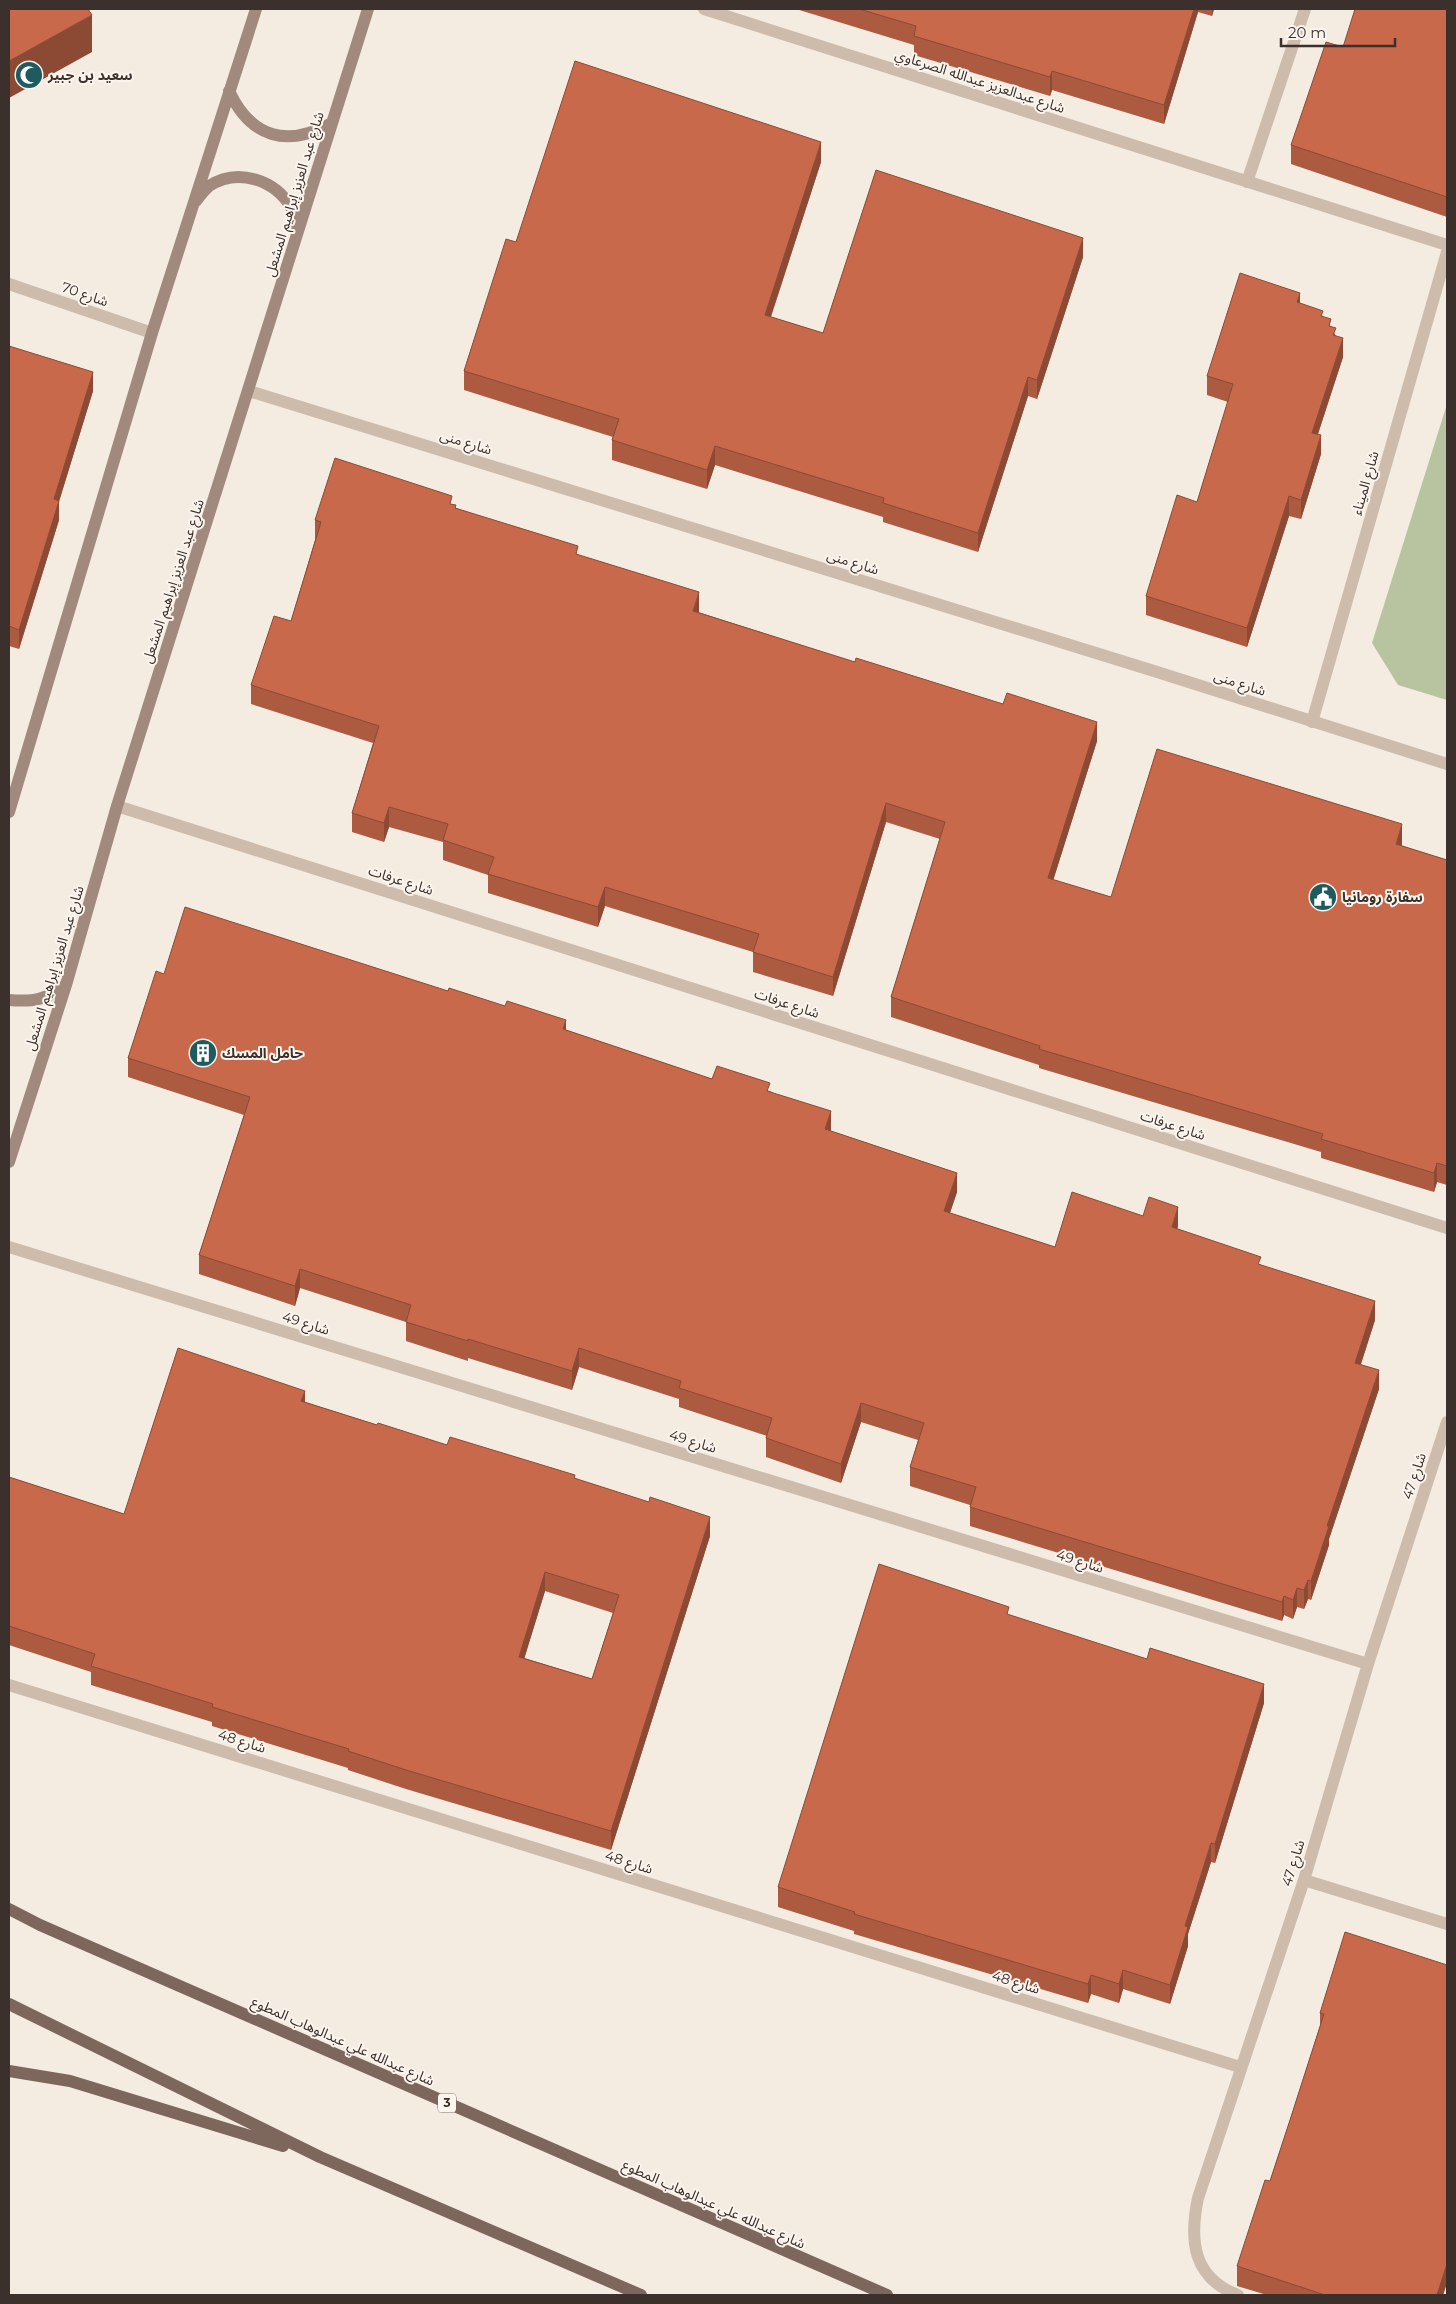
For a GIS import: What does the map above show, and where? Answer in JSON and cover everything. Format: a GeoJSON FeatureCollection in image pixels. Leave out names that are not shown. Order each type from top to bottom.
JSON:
{"type":"FeatureCollection","features":[{"type":"Feature","properties":{"kind":"main road"},"geometry":{"type":"LineString","coordinates":[[9,812],[152,333],[256,9]]}},
{"type":"Feature","properties":{"kind":"main road","name":"شارع عبد العزيز إبراهيم المشعل"},"geometry":{"type":"LineString","coordinates":[[9,1162],[66,985],[117,806],[368,9]]}},
{"type":"Feature","properties":{"kind":"main road"},"geometry":{"type":"LineString","coordinates":[[229,91],[238,110],[252,125],[272,135],[292,137],[313,134],[332,123]]}},
{"type":"Feature","properties":{"kind":"main road"},"geometry":{"type":"LineString","coordinates":[[192,204],[209,186],[231,177],[256,178],[278,190],[293,210],[298,234]]}},
{"type":"Feature","properties":{"kind":"main road"},"geometry":{"type":"LineString","coordinates":[[9,1000],[30,1002],[51,996],[66,985]]}},
{"type":"Feature","properties":{"kind":"main road"},"geometry":{"type":"LineString","coordinates":[[9,1899],[40,1925]]}},
{"type":"Feature","properties":{"kind":"main road","name":"شارع عبدالله علي عبدالوهاب المطوع"},"geometry":{"type":"LineString","coordinates":[[9,1909],[40,1925],[887,2295]]}},
{"type":"Feature","properties":{"kind":"main road"},"geometry":{"type":"LineString","coordinates":[[9,2004],[320,2157],[641,2295]]}},
{"type":"Feature","properties":{"kind":"main road"},"geometry":{"type":"LineString","coordinates":[[9,2071],[70,2081],[320,2157]]}},
{"type":"Feature","properties":{"kind":"street","name":"شارع عبدالعزيز عبدالله الصرعاوي"},"geometry":{"type":"LineString","coordinates":[[704,9],[1447,245]]}},
{"type":"Feature","properties":{"kind":"street"},"geometry":{"type":"LineString","coordinates":[[1247,182],[1305,9]]}},
{"type":"Feature","properties":{"kind":"street","name":"شارع الميناء"},"geometry":{"type":"LineString","coordinates":[[1312,722],[1447,252]]}},
{"type":"Feature","properties":{"kind":"street","name":"شارع 70"},"geometry":{"type":"LineString","coordinates":[[9,284],[152,333]]}},
{"type":"Feature","properties":{"kind":"street","name":"شارع منى"},"geometry":{"type":"LineString","coordinates":[[248,390],[1154,670],[1447,764]]}},
{"type":"Feature","properties":{"kind":"street","name":"شارع عرفات"},"geometry":{"type":"LineString","coordinates":[[117,806],[1447,1228]]}},
{"type":"Feature","properties":{"kind":"street","name":"شارع 49"},"geometry":{"type":"LineString","coordinates":[[9,1247],[1368,1664]]}},
{"type":"Feature","properties":{"kind":"street","name":"شارع 47"},"geometry":{"type":"LineString","coordinates":[[1238,2295],[1226,2290],[1204,2273],[1195,2246],[1194,2219],[1198,2198],[1240,2067],[1304,1880],[1368,1664],[1447,1422]]}},
{"type":"Feature","properties":{"kind":"street","name":"شارع 48"},"geometry":{"type":"LineString","coordinates":[[9,1685],[1240,2067]]}},
{"type":"Feature","properties":{"kind":"street"},"geometry":{"type":"LineString","coordinates":[[1304,1880],[1447,1924]]}},
{"type":"Feature","properties":{"kind":"green space"},"geometry":{"type":"Polygon","coordinates":[[[1447,404],[1447,700],[1398,685],[1372,643],[1447,404]]]}},
{"type":"Feature","properties":{"kind":"building"},"geometry":{"type":"Polygon","coordinates":[[[9,9],[88,9],[92,15],[9,61],[9,9]]]}},
{"type":"Feature","properties":{"kind":"building"},"geometry":{"type":"Polygon","coordinates":[[[859,9],[1194,9],[1164,105],[1052,71],[1050,77],[914,36],[916,26],[859,9]]]}},
{"type":"Feature","properties":{"kind":"building"},"geometry":{"type":"Polygon","coordinates":[[[1355,9],[1447,9],[1447,197],[1291,145],[1326,42],[1343,47],[1355,9]]]}},
{"type":"Feature","properties":{"kind":"building"},"geometry":{"type":"Polygon","coordinates":[[[575,61],[821,142],[765,315],[823,333],[876,170],[1083,238],[1037,380],[1028,377],[978,533],[883,503],[884,498],[715,446],[707,470],[612,440],[619,419],[464,371],[506,239],[516,242],[575,61]]]}},
{"type":"Feature","properties":{"kind":"building"},"geometry":{"type":"Polygon","coordinates":[[[1240,273],[1300,293],[1297,302],[1323,311],[1321,316],[1331,319],[1329,326],[1336,328],[1333,335],[1343,338],[1312,433],[1321,435],[1301,500],[1289,496],[1247,628],[1146,596],[1177,495],[1197,502],[1233,384],[1207,376],[1240,273]]]}},
{"type":"Feature","properties":{"kind":"building"},"geometry":{"type":"Polygon","coordinates":[[[9,346],[93,372],[54,499],[59,501],[19,630],[9,626],[9,346]]]}},
{"type":"Feature","properties":{"kind":"building"},"geometry":{"type":"Polygon","coordinates":[[[335,458],[452,496],[450,504],[456,505],[455,508],[578,546],[576,554],[699,592],[693,611],[855,662],[856,658],[1003,704],[1007,693],[1097,722],[1048,878],[1111,897],[1157,749],[1402,824],[1396,844],[1447,860],[1447,1166],[1437,1163],[1434,1173],[1321,1139],[1323,1134],[1039,1049],[1040,1046],[891,997],[945,822],[886,803],[833,977],[753,952],[759,934],[605,887],[598,907],[488,874],[494,857],[443,840],[448,824],[389,807],[384,823],[352,813],[379,726],[251,685],[274,616],[291,621],[321,522],[315,520],[335,458]]]}},
{"type":"Feature","properties":{"kind":"building"},"geometry":{"type":"Polygon","coordinates":[[[185,907],[448,991],[449,988],[505,1006],[507,1001],[566,1020],[563,1029],[712,1079],[717,1066],[770,1083],[767,1091],[831,1111],[825,1129],[957,1173],[944,1211],[1055,1247],[1072,1192],[1143,1216],[1149,1197],[1178,1207],[1172,1227],[1261,1257],[1258,1264],[1375,1301],[1355,1363],[1379,1370],[1327,1526],[1329,1526],[1311,1581],[1308,1580],[1304,1590],[1297,1588],[1293,1600],[1284,1596],[1282,1602],[970,1507],[976,1487],[910,1467],[924,1423],[861,1403],[841,1464],[766,1438],[772,1418],[679,1388],[681,1381],[579,1348],[572,1371],[406,1322],[411,1305],[300,1269],[295,1286],[199,1255],[250,1097],[128,1058],[156,971],[164,974],[185,907]]]}},
{"type":"Feature","properties":{"kind":"building"},"geometry":{"type":"Polygon","coordinates":[[[178,1348],[305,1391],[301,1401],[447,1445],[450,1437],[575,1475],[574,1478],[649,1502],[650,1497],[710,1517],[611,1831],[406,1770],[348,1751],[349,1749],[212,1707],[213,1704],[91,1666],[95,1654],[9,1626],[9,1477],[124,1514],[178,1348]],[[545,1572],[519,1657],[592,1679],[619,1595],[545,1572]]]}},
{"type":"Feature","properties":{"kind":"building"},"geometry":{"type":"Polygon","coordinates":[[[879,1564],[1009,1607],[1007,1614],[1147,1659],[1150,1648],[1264,1684],[1215,1844],[1211,1843],[1185,1926],[1188,1927],[1170,1985],[1123,1970],[1119,1984],[1091,1975],[1088,1984],[854,1914],[855,1912],[778,1887],[879,1564]]]}},
{"type":"Feature","properties":{"kind":"building"},"geometry":{"type":"Polygon","coordinates":[[[1345,1932],[1447,1965],[1447,2264],[1437,2295],[1325,2295],[1237,2266],[1265,2180],[1270,2181],[1290,2120],[1324,2014],[1320,2013],[1345,1932]]]}},
{"type":"Feature","properties":{"kind":"place","name":"سعيد بن جبير"},"geometry":{"type":"Point","coordinates":[29,75]}},
{"type":"Feature","properties":{"kind":"place","name":"سفارة رومانيا"},"geometry":{"type":"Point","coordinates":[1323,897]}},
{"type":"Feature","properties":{"kind":"place","name":"حامل المسك"},"geometry":{"type":"Point","coordinates":[203,1053]}}]}
